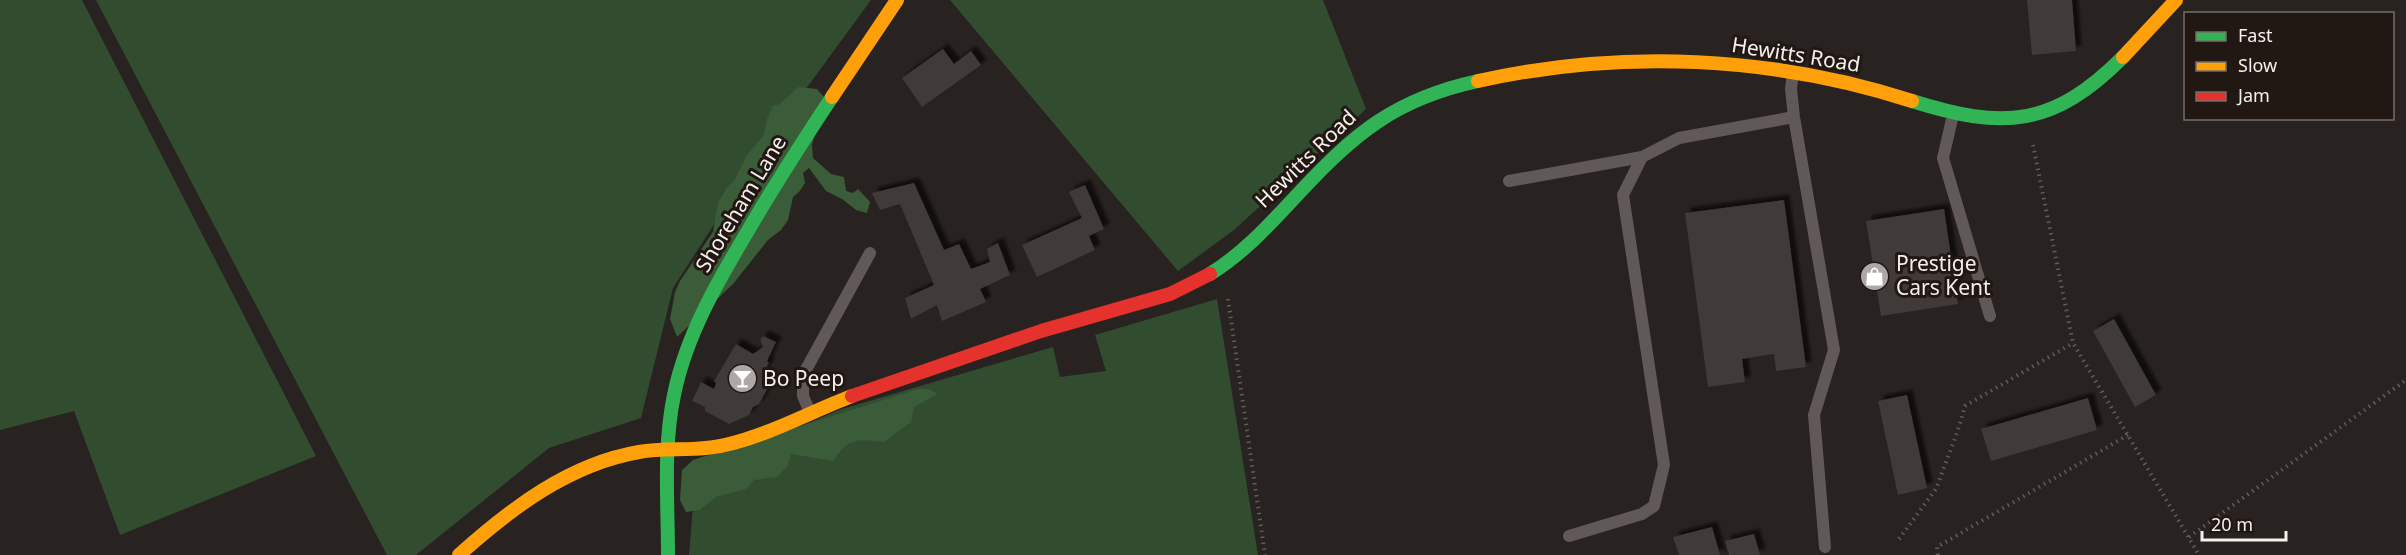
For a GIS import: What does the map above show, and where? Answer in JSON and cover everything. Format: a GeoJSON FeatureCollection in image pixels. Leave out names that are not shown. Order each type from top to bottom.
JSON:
{"type":"FeatureCollection","features":[{"type":"Feature","properties":{"kind":"street","name":"Shoreham Lane"},"geometry":{"type":"LineString","coordinates":[[668,555],[670,423],[680,369],[696,325],[719,278],[784,169],[897,0]]}},
{"type":"Feature","properties":{"kind":"street","name":"Hewitts Road"},"geometry":{"type":"LineString","coordinates":[[459,555],[526,502],[592,466],[629,454],[729,445],[809,412],[1030,334],[1192,285],[1223,266],[1247,246],[1328,163],[1370,126],[1411,103],[1442,92],[1518,74],[1593,64],[1719,63],[1793,72],[1854,84],[1954,114],[1996,120],[2027,118],[2044,113],[2079,94],[2123,58],[2176,0]]}},
{"type":"Feature","properties":{"kind":"lane"},"geometry":{"type":"LineString","coordinates":[[1793,72],[1791,89],[1794,117],[1834,350],[1814,415],[1825,547]]}},
{"type":"Feature","properties":{"kind":"lane"},"geometry":{"type":"LineString","coordinates":[[1954,114],[1943,158],[1990,316]]}},
{"type":"Feature","properties":{"kind":"lane"},"geometry":{"type":"LineString","coordinates":[[1509,181],[1642,156],[1679,138],[1794,117]]}},
{"type":"Feature","properties":{"kind":"lane"},"geometry":{"type":"LineString","coordinates":[[1569,536],[1642,514],[1654,506],[1664,465],[1623,195],[1642,156]]}},
{"type":"Feature","properties":{"kind":"lane"},"geometry":{"type":"LineString","coordinates":[[809,412],[803,396],[803,375],[870,253]]}},
{"type":"Feature","properties":{"kind":"path"},"geometry":{"type":"LineString","coordinates":[[2027,118],[2073,343],[2199,555]]}},
{"type":"Feature","properties":{"kind":"path"},"geometry":{"type":"LineString","coordinates":[[1223,266],[1266,555]]}},
{"type":"Feature","properties":{"kind":"path"},"geometry":{"type":"LineString","coordinates":[[1899,539],[1936,489],[1965,406],[2073,343]]}},
{"type":"Feature","properties":{"kind":"path"},"geometry":{"type":"LineString","coordinates":[[2188,537],[2406,380]]}},
{"type":"Feature","properties":{"kind":"path"},"geometry":{"type":"LineString","coordinates":[[1938,555],[1937,547],[2128,435]]}},
{"type":"Feature","properties":{"kind":"green space"},"geometry":{"type":"Polygon","coordinates":[[[0,0],[82,0],[316,456],[120,535],[74,411],[0,430],[0,0]]]}},
{"type":"Feature","properties":{"kind":"green space"},"geometry":{"type":"Polygon","coordinates":[[[96,0],[871,0],[770,138],[673,288],[641,418],[549,448],[416,555],[387,555],[96,0]]]}},
{"type":"Feature","properties":{"kind":"green space"},"geometry":{"type":"Polygon","coordinates":[[[950,0],[1323,0],[1366,109],[1234,230],[1178,271],[950,0]]]}},
{"type":"Feature","properties":{"kind":"green space"},"geometry":{"type":"Polygon","coordinates":[[[798,87],[817,89],[825,98],[812,145],[813,158],[831,174],[844,177],[846,191],[853,193],[858,189],[870,202],[867,213],[856,210],[842,199],[826,191],[809,168],[803,173],[805,183],[793,197],[788,220],[781,230],[768,240],[733,284],[677,337],[670,319],[675,292],[680,281],[713,232],[718,203],[728,186],[734,181],[747,155],[764,135],[767,119],[773,106],[780,104],[798,87]]]}},
{"type":"Feature","properties":{"kind":"green space"},"geometry":{"type":"Polygon","coordinates":[[[1217,299],[1258,555],[689,555],[696,469],[842,409],[1053,347],[1060,377],[1106,371],[1095,335],[1217,299]]]}},
{"type":"Feature","properties":{"kind":"green space"},"geometry":{"type":"Polygon","coordinates":[[[918,389],[928,389],[938,394],[914,407],[911,422],[884,442],[854,441],[844,447],[833,461],[791,454],[787,467],[777,477],[754,480],[746,489],[716,497],[699,510],[686,512],[680,500],[682,470],[693,460],[918,389]]]}},
{"type":"Feature","properties":{"kind":"building"},"geometry":{"type":"Polygon","coordinates":[[[2027,0],[2072,0],[2076,51],[2032,55],[2027,0]]]}},
{"type":"Feature","properties":{"kind":"building"},"geometry":{"type":"Polygon","coordinates":[[[943,49],[954,64],[971,51],[981,65],[922,107],[902,78],[943,49]]]}},
{"type":"Feature","properties":{"kind":"building"},"geometry":{"type":"Polygon","coordinates":[[[914,183],[944,250],[959,244],[971,269],[990,262],[987,249],[998,243],[1010,275],[980,289],[986,302],[942,321],[937,305],[911,319],[905,298],[934,285],[900,204],[880,210],[872,193],[914,183]]]}},
{"type":"Feature","properties":{"kind":"building"},"geometry":{"type":"Polygon","coordinates":[[[1085,185],[1104,229],[1089,236],[1095,250],[1037,277],[1022,245],[1082,218],[1069,192],[1085,185]]]}},
{"type":"Feature","properties":{"kind":"building"},"geometry":{"type":"Polygon","coordinates":[[[1784,200],[1806,367],[1776,371],[1774,354],[1742,359],[1745,382],[1708,387],[1685,213],[1784,200]]]}},
{"type":"Feature","properties":{"kind":"building"},"geometry":{"type":"Polygon","coordinates":[[[1944,209],[1958,304],[1881,316],[1866,221],[1944,209]]]}},
{"type":"Feature","properties":{"kind":"building"},"geometry":{"type":"Polygon","coordinates":[[[2114,319],[2156,395],[2135,407],[2093,331],[2114,319]]]}},
{"type":"Feature","properties":{"kind":"building","name":"Bo Peep"},"geometry":{"type":"Polygon","coordinates":[[[763,336],[776,342],[763,373],[768,376],[770,384],[759,404],[753,407],[749,415],[729,424],[692,401],[701,382],[714,389],[716,383],[714,381],[736,344],[753,354],[763,347],[760,340],[763,336]]]}},
{"type":"Feature","properties":{"kind":"building"},"geometry":{"type":"Polygon","coordinates":[[[1907,395],[1927,488],[1898,495],[1878,401],[1907,395]]]}},
{"type":"Feature","properties":{"kind":"building"},"geometry":{"type":"Polygon","coordinates":[[[2088,398],[2097,430],[1991,461],[1981,429],[2088,398]]]}},
{"type":"Feature","properties":{"kind":"building"},"geometry":{"type":"Polygon","coordinates":[[[1712,527],[1720,555],[1679,555],[1673,537],[1712,527]]]}},
{"type":"Feature","properties":{"kind":"building"},"geometry":{"type":"Polygon","coordinates":[[[1754,534],[1760,555],[1729,555],[1725,541],[1754,534]]]}},
{"type":"Feature","properties":{"kind":"traffic: fast"},"geometry":{"type":"LineString","coordinates":[[1912,101],[1974,116],[2001,118],[2026,116],[2050,109],[2073,97],[2098,80],[2123,57]]}},
{"type":"Feature","properties":{"kind":"traffic: fast"},"geometry":{"type":"LineString","coordinates":[[1210,274],[1246,247],[1338,153],[1378,121],[1423,98],[1478,81]]}},
{"type":"Feature","properties":{"kind":"traffic: fast"},"geometry":{"type":"LineString","coordinates":[[668,555],[668,434],[674,395],[686,351],[704,309],[726,268],[779,179],[832,97]]}},
{"type":"Feature","properties":{"kind":"traffic: slow"},"geometry":{"type":"LineString","coordinates":[[832,97],[897,0]]}},
{"type":"Feature","properties":{"kind":"traffic: slow"},"geometry":{"type":"LineString","coordinates":[[2123,57],[2176,0]]}},
{"type":"Feature","properties":{"kind":"traffic: slow"},"geometry":{"type":"LineString","coordinates":[[1478,81],[1587,64],[1642,61],[1696,62],[1751,66],[1806,74],[1912,101]]}},
{"type":"Feature","properties":{"kind":"traffic: slow"},"geometry":{"type":"LineString","coordinates":[[459,555],[520,505],[565,478],[589,467],[639,452],[704,448],[741,441],[852,396]]}},
{"type":"Feature","properties":{"kind":"traffic: jam"},"geometry":{"type":"LineString","coordinates":[[852,396],[1041,331],[1170,294],[1210,274]]}},
{"type":"Feature","properties":{"kind":"place","name":"Prestige Cars Kent"},"geometry":{"type":"Point","coordinates":[1875,276]}},
{"type":"Feature","properties":{"kind":"place","name":"Bo Peep"},"geometry":{"type":"Point","coordinates":[742,379]}}]}
